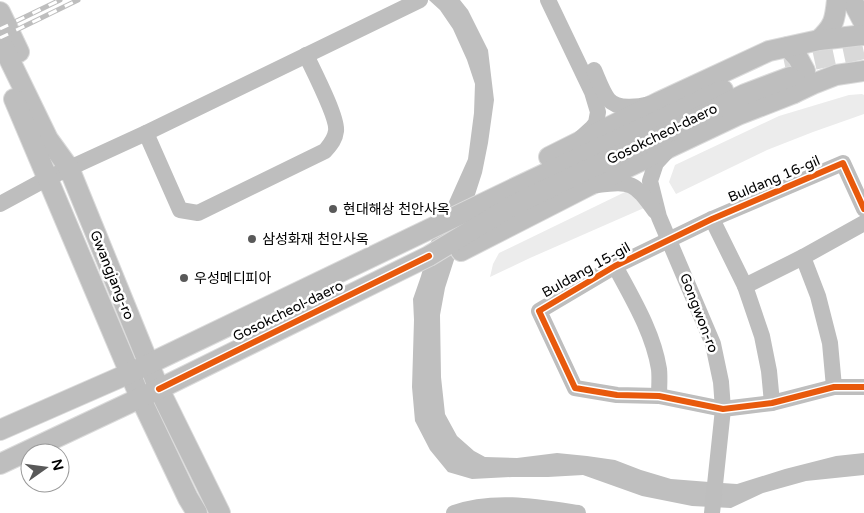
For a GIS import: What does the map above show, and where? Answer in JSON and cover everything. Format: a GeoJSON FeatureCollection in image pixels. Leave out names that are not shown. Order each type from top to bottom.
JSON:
{"type":"FeatureCollection","features":[{"type":"Feature","properties":{"kind":"main road"},"geometry":{"type":"LineString","coordinates":[[421,260],[462,251],[588,186],[738,114],[789,71],[829,31],[835,17],[837,0]]}},
{"type":"Feature","properties":{"kind":"main road"},"geometry":{"type":"LineString","coordinates":[[852,0],[864,22]]}},
{"type":"Feature","properties":{"kind":"main road"},"geometry":{"type":"LineString","coordinates":[[0,12],[59,134],[69,168]]}},
{"type":"Feature","properties":{"kind":"main road"},"geometry":{"type":"LineString","coordinates":[[819,40],[864,35]]}},
{"type":"Feature","properties":{"kind":"main road","name":"Gwangjang-ro"},"geometry":{"type":"LineString","coordinates":[[0,40],[48,139],[69,168],[159,389],[220,513]]}},
{"type":"Feature","properties":{"kind":"main road"},"geometry":{"type":"LineString","coordinates":[[520,178],[572,145],[769,51],[789,71],[813,84],[836,75],[864,70]]}},
{"type":"Feature","properties":{"kind":"main road","name":"Gwangjang-ro"},"geometry":{"type":"LineString","coordinates":[[0,69],[21,113],[140,397],[197,513]]}},
{"type":"Feature","properties":{"kind":"main road"},"geometry":{"type":"LineString","coordinates":[[789,71],[822,88],[848,82],[864,82]]}},
{"type":"Feature","properties":{"kind":"main road","name":"Gosokcheol-daero"},"geometry":{"type":"LineString","coordinates":[[0,430],[130,373],[400,243],[429,223],[520,178],[741,81],[789,71]]}},
{"type":"Feature","properties":{"kind":"main road","name":"Gosokcheol-daero"},"geometry":{"type":"LineString","coordinates":[[0,464],[159,389],[421,260],[510,208],[789,71]]}},
{"type":"Feature","properties":{"kind":"main road"},"geometry":{"type":"LineString","coordinates":[[0,95],[36,151]]}},
{"type":"Feature","properties":{"kind":"street"},"geometry":{"type":"LineString","coordinates":[[0,204],[48,178],[146,133],[420,0]]}},
{"type":"Feature","properties":{"kind":"street"},"geometry":{"type":"LineString","coordinates":[[548,0],[596,88],[609,100],[618,105],[640,106],[659,102]]}},
{"type":"Feature","properties":{"kind":"street"},"geometry":{"type":"LineString","coordinates":[[559,0],[596,88],[598,112],[596,123],[572,145]]}},
{"type":"Feature","properties":{"kind":"street"},"geometry":{"type":"LineString","coordinates":[[146,133],[180,210],[198,213],[325,151],[333,141],[337,130],[334,117],[306,55]]}},
{"type":"Feature","properties":{"kind":"street"},"geometry":{"type":"LineString","coordinates":[[659,217],[650,181],[656,163],[672,146]]}},
{"type":"Feature","properties":{"kind":"street","name":"Buldang 16-gil"},"geometry":{"type":"LineString","coordinates":[[669,240],[712,219],[849,162],[864,209]]}},
{"type":"Feature","properties":{"kind":"street"},"geometry":{"type":"LineString","coordinates":[[588,186],[627,183],[640,191],[659,217]]}},
{"type":"Feature","properties":{"kind":"street","name":"Gongwon-ro"},"geometry":{"type":"LineString","coordinates":[[659,217],[713,344],[721,382],[723,409],[713,512]]}},
{"type":"Feature","properties":{"kind":"street"},"geometry":{"type":"LineString","coordinates":[[712,219],[745,286],[762,336],[769,371],[772,403]]}},
{"type":"Feature","properties":{"kind":"street"},"geometry":{"type":"LineString","coordinates":[[745,286],[803,257],[864,223]]}},
{"type":"Feature","properties":{"kind":"street","name":"Buldang 15-gil"},"geometry":{"type":"LineString","coordinates":[[669,240],[615,266],[539,310],[575,388],[616,395],[659,396],[723,409]]}},
{"type":"Feature","properties":{"kind":"street"},"geometry":{"type":"LineString","coordinates":[[803,257],[818,296],[830,344],[834,387]]}},
{"type":"Feature","properties":{"kind":"street","name":"Buldang 15-gil"},"geometry":{"type":"LineString","coordinates":[[615,266],[643,320],[653,346],[659,370],[659,396]]}},
{"type":"Feature","properties":{"kind":"street"},"geometry":{"type":"LineString","coordinates":[[723,409],[772,403],[834,387],[864,388]]}},
{"type":"Feature","properties":{"kind":"street"},"geometry":{"type":"LineString","coordinates":[[454,513],[497,505],[545,508],[578,513]]}},
{"type":"Feature","properties":{"kind":"shaded area"},"geometry":{"type":"Polygon","coordinates":[[[429,0],[460,0],[468,10],[488,50],[494,100],[482,173],[445,288],[440,315],[441,377],[445,414],[457,436],[474,451],[485,457],[517,458],[557,453],[587,456],[615,460],[671,479],[737,484],[836,456],[864,453],[864,475],[806,481],[763,493],[731,508],[692,506],[642,496],[583,475],[472,479],[448,472],[430,450],[415,421],[412,387],[413,299],[430,244],[468,159],[474,113],[475,84],[453,29],[440,10],[429,0]]]}},
{"type":"Feature","properties":{"kind":"shaded area"},"geometry":{"type":"Polygon","coordinates":[[[849,95],[864,95],[864,114],[767,150],[676,194],[669,182],[675,165],[779,116],[849,95]]]}},
{"type":"Feature","properties":{"kind":"shaded area"},"geometry":{"type":"Polygon","coordinates":[[[625,192],[631,193],[644,208],[490,277],[493,264],[499,253],[625,192]]]}},
{"type":"Feature","properties":{"kind":"tunnel"},"geometry":{"type":"LineString","coordinates":[[785,66],[864,49]]}},
{"type":"Feature","properties":{"kind":"railway"},"geometry":{"type":"LineString","coordinates":[[0,29],[60,0]]}},
{"type":"Feature","properties":{"kind":"railway"},"geometry":{"type":"LineString","coordinates":[[0,38],[78,0]]}},
{"type":"Feature","properties":{"kind":"cycle path"},"geometry":{"type":"LineString","coordinates":[[864,209],[843,163],[712,219],[615,266],[539,311],[575,388],[617,395],[659,396],[723,409],[772,403],[834,387],[864,387]]}},
{"type":"Feature","properties":{"kind":"cycle path"},"geometry":{"type":"LineString","coordinates":[[159,389],[429,256]]}},
{"type":"Feature","properties":{"kind":"place","name":"현대해상 천안사옥"},"geometry":{"type":"Point","coordinates":[333,209]}},
{"type":"Feature","properties":{"kind":"place","name":"삼성화재 천안사옥"},"geometry":{"type":"Point","coordinates":[252,239]}},
{"type":"Feature","properties":{"kind":"place","name":"우성메디피아"},"geometry":{"type":"Point","coordinates":[184,278]}}]}
